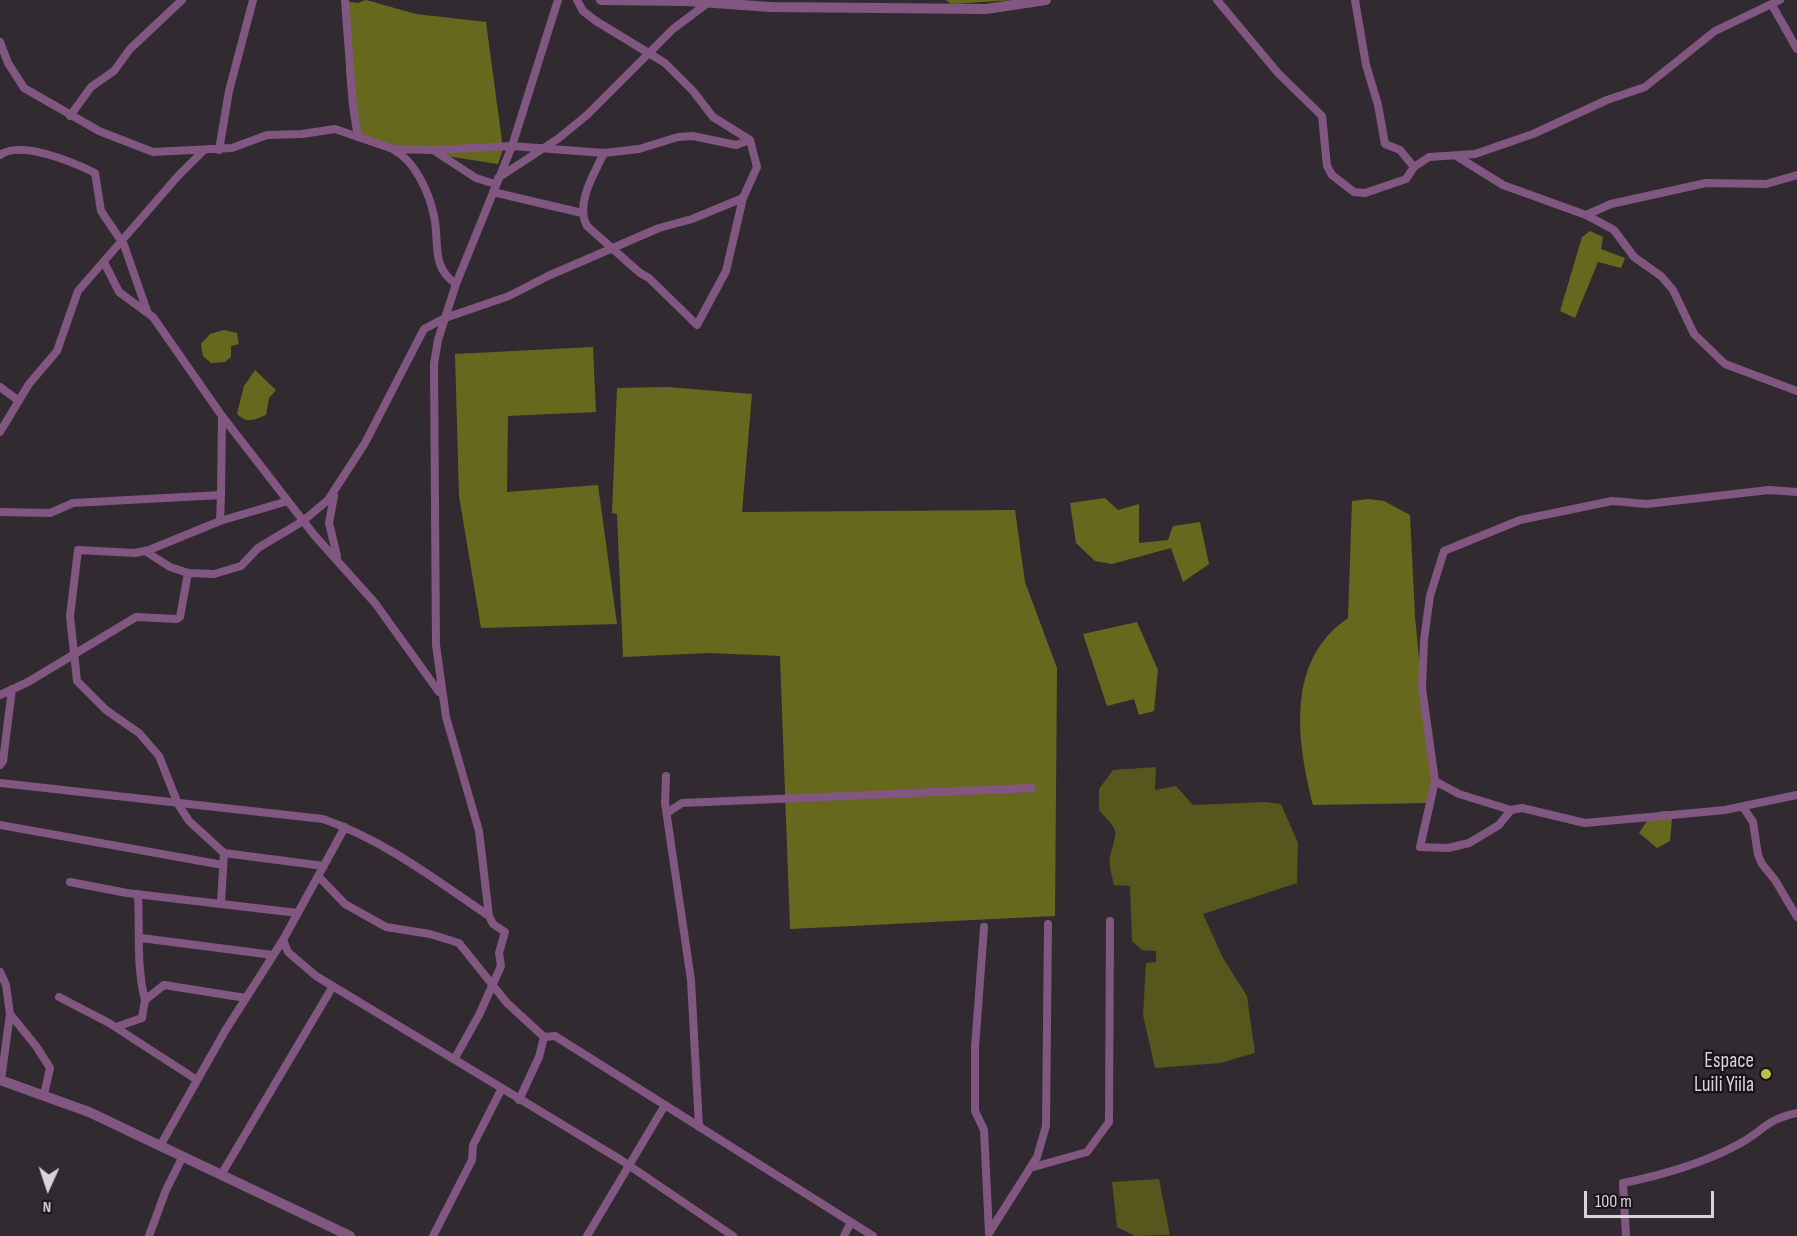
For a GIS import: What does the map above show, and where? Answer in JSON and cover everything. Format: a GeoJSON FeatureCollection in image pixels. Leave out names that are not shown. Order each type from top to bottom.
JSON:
{"type":"FeatureCollection","features":[{"type":"Feature","properties":{"kind":"street"},"geometry":{"type":"LineString","coordinates":[[70,116],[91,87],[114,71],[129,49],[182,0]]}},
{"type":"Feature","properties":{"kind":"street"},"geometry":{"type":"LineString","coordinates":[[219,150],[229,91],[254,0]]}},
{"type":"Feature","properties":{"kind":"street"},"geometry":{"type":"LineString","coordinates":[[345,0],[353,105],[358,137]]}},
{"type":"Feature","properties":{"kind":"street"},"geometry":{"type":"LineString","coordinates":[[455,1058],[501,966],[499,953],[505,932],[493,924],[489,916],[479,831],[441,695],[436,645],[434,364],[456,284],[512,146],[558,0]]}},
{"type":"Feature","properties":{"kind":"street"},"geometry":{"type":"LineString","coordinates":[[577,0],[583,11],[596,21],[649,52],[682,79],[713,117],[750,140],[757,167],[743,198],[726,271],[698,325],[657,285],[587,226],[582,213],[593,175],[604,153]]}},
{"type":"Feature","properties":{"kind":"street"},"geometry":{"type":"LineString","coordinates":[[601,0],[709,2],[770,7],[950,9],[986,9],[1046,0]]}},
{"type":"Feature","properties":{"kind":"street"},"geometry":{"type":"LineString","coordinates":[[938,0],[950,9]]}},
{"type":"Feature","properties":{"kind":"street"},"geometry":{"type":"LineString","coordinates":[[1217,0],[1278,73],[1322,116],[1327,166],[1332,175],[1354,192],[1365,193],[1406,179],[1414,167],[1429,157],[1458,157],[1475,154],[1533,134],[1607,100],[1645,87],[1664,74],[1693,46],[1715,31],[1776,2],[1797,49]]}},
{"type":"Feature","properties":{"kind":"street"},"geometry":{"type":"LineString","coordinates":[[1355,0],[1366,66],[1378,105],[1385,144],[1400,150],[1414,167]]}},
{"type":"Feature","properties":{"kind":"street"},"geometry":{"type":"LineString","coordinates":[[495,185],[587,116],[672,29],[709,2]]}},
{"type":"Feature","properties":{"kind":"street"},"geometry":{"type":"LineString","coordinates":[[0,42],[8,63],[24,88],[70,116],[153,152],[219,150],[243,145],[276,133],[302,134],[335,129],[393,149],[406,158],[415,170],[434,216],[436,255],[445,274],[456,284]]}},
{"type":"Feature","properties":{"kind":"street"},"geometry":{"type":"LineString","coordinates":[[393,149],[433,150],[512,146],[604,153],[639,150],[678,137],[693,136],[736,145],[750,140]]}},
{"type":"Feature","properties":{"kind":"street"},"geometry":{"type":"LineString","coordinates":[[0,155],[11,149],[28,150],[95,173],[101,211],[121,240],[147,311],[222,416],[303,521],[390,622],[441,695]]}},
{"type":"Feature","properties":{"kind":"street"},"geometry":{"type":"LineString","coordinates":[[433,150],[476,178],[582,213]]}},
{"type":"Feature","properties":{"kind":"street"},"geometry":{"type":"LineString","coordinates":[[0,432],[19,401],[57,351],[78,291],[121,240],[203,151]]}},
{"type":"Feature","properties":{"kind":"street"},"geometry":{"type":"LineString","coordinates":[[1458,157],[1503,185],[1586,215],[1614,230],[1634,257],[1661,276],[1673,290],[1694,334],[1725,364],[1797,391]]}},
{"type":"Feature","properties":{"kind":"street"},"geometry":{"type":"LineString","coordinates":[[1586,215],[1611,204],[1706,183],[1766,184],[1797,175]]}},
{"type":"Feature","properties":{"kind":"street"},"geometry":{"type":"LineString","coordinates":[[337,558],[329,523],[335,492],[373,429],[420,334],[445,318],[508,296],[658,228],[692,219],[743,198]]}},
{"type":"Feature","properties":{"kind":"street"},"geometry":{"type":"LineString","coordinates":[[104,262],[119,291],[147,311]]}},
{"type":"Feature","properties":{"kind":"street"},"geometry":{"type":"LineString","coordinates":[[0,387],[19,401]]}},
{"type":"Feature","properties":{"kind":"street"},"geometry":{"type":"LineString","coordinates":[[220,521],[222,416]]}},
{"type":"Feature","properties":{"kind":"street"},"geometry":{"type":"LineString","coordinates":[[1511,810],[1499,825],[1469,843],[1448,848],[1420,847],[1435,781],[1422,688],[1431,596],[1444,551],[1520,520],[1612,501],[1647,504],[1762,491],[1797,492]]}},
{"type":"Feature","properties":{"kind":"street"},"geometry":{"type":"LineString","coordinates":[[145,551],[170,567],[188,573],[214,574],[241,566],[258,548],[303,521],[335,492]]}},
{"type":"Feature","properties":{"kind":"street"},"geometry":{"type":"LineString","coordinates":[[0,512],[40,513],[73,504],[221,495]]}},
{"type":"Feature","properties":{"kind":"street"},"geometry":{"type":"LineString","coordinates":[[288,501],[220,521],[169,544],[145,551],[78,550],[70,616],[77,681],[106,710],[139,733],[159,756],[178,804],[189,821],[224,853],[324,866]]}},
{"type":"Feature","properties":{"kind":"street"},"geometry":{"type":"LineString","coordinates":[[0,695],[28,682],[139,616],[177,619],[180,617],[188,573]]}},
{"type":"Feature","properties":{"kind":"street"},"geometry":{"type":"LineString","coordinates":[[0,765],[3,761],[12,689]]}},
{"type":"Feature","properties":{"kind":"street"},"geometry":{"type":"LineString","coordinates":[[666,776],[667,813],[691,980],[699,1127]]}},
{"type":"Feature","properties":{"kind":"street"},"geometry":{"type":"LineString","coordinates":[[1435,781],[1459,794],[1511,810],[1529,808],[1585,823],[1743,807],[1797,795]]}},
{"type":"Feature","properties":{"kind":"street"},"geometry":{"type":"LineString","coordinates":[[0,783],[323,819],[345,826],[417,867],[489,916]]}},
{"type":"Feature","properties":{"kind":"street"},"geometry":{"type":"LineString","coordinates":[[667,813],[682,803],[1032,788]]}},
{"type":"Feature","properties":{"kind":"street"},"geometry":{"type":"LineString","coordinates":[[1743,807],[1756,832],[1758,855],[1762,864],[1797,917]]}},
{"type":"Feature","properties":{"kind":"street"},"geometry":{"type":"LineString","coordinates":[[0,825],[223,865]]}},
{"type":"Feature","properties":{"kind":"street"},"geometry":{"type":"LineString","coordinates":[[160,1146],[197,1080],[283,940],[345,826]]}},
{"type":"Feature","properties":{"kind":"street"},"geometry":{"type":"LineString","coordinates":[[221,903],[224,853]]}},
{"type":"Feature","properties":{"kind":"street"},"geometry":{"type":"LineString","coordinates":[[319,877],[345,904],[386,927],[430,934],[459,943],[507,1003],[544,1037],[555,1036],[873,1236]]}},
{"type":"Feature","properties":{"kind":"street"},"geometry":{"type":"LineString","coordinates":[[70,882],[138,894],[298,913]]}},
{"type":"Feature","properties":{"kind":"street"},"geometry":{"type":"LineString","coordinates":[[116,1028],[142,1018],[145,1000],[139,977],[141,938],[138,894]]}},
{"type":"Feature","properties":{"kind":"street"},"geometry":{"type":"LineString","coordinates":[[1030,1168],[1087,1152],[1109,1122],[1110,921]]}},
{"type":"Feature","properties":{"kind":"street"},"geometry":{"type":"LineString","coordinates":[[988,1235],[1037,1157],[1046,1126],[1048,924]]}},
{"type":"Feature","properties":{"kind":"street"},"geometry":{"type":"LineString","coordinates":[[984,927],[975,1047],[975,1111],[984,1130],[988,1235]]}},
{"type":"Feature","properties":{"kind":"street"},"geometry":{"type":"LineString","coordinates":[[141,938],[273,955]]}},
{"type":"Feature","properties":{"kind":"street"},"geometry":{"type":"LineString","coordinates":[[283,940],[288,952],[295,960],[333,986],[455,1058],[501,1090],[628,1164],[733,1236]]}},
{"type":"Feature","properties":{"kind":"street"},"geometry":{"type":"LineString","coordinates":[[0,972],[6,985],[10,1014],[0,1080],[89,1112],[350,1236]]}},
{"type":"Feature","properties":{"kind":"street"},"geometry":{"type":"LineString","coordinates":[[145,1000],[164,985],[246,998]]}},
{"type":"Feature","properties":{"kind":"street"},"geometry":{"type":"LineString","coordinates":[[221,1175],[333,986]]}},
{"type":"Feature","properties":{"kind":"street"},"geometry":{"type":"LineString","coordinates":[[59,998],[116,1028],[197,1080]]}},
{"type":"Feature","properties":{"kind":"street"},"geometry":{"type":"LineString","coordinates":[[10,1014],[50,1068],[44,1095]]}},
{"type":"Feature","properties":{"kind":"street"},"geometry":{"type":"LineString","coordinates":[[519,1100],[539,1057],[544,1037]]}},
{"type":"Feature","properties":{"kind":"street"},"geometry":{"type":"LineString","coordinates":[[433,1236],[472,1160],[473,1145],[501,1090]]}},
{"type":"Feature","properties":{"kind":"street"},"geometry":{"type":"LineString","coordinates":[[587,1236],[665,1105]]}},
{"type":"Feature","properties":{"kind":"street"},"geometry":{"type":"LineString","coordinates":[[1626,1236],[1623,1183],[1657,1176],[1712,1157],[1739,1145],[1768,1121],[1797,1113]]}},
{"type":"Feature","properties":{"kind":"street"},"geometry":{"type":"LineString","coordinates":[[149,1236],[166,1190],[183,1156]]}},
{"type":"Feature","properties":{"kind":"street"},"geometry":{"type":"LineString","coordinates":[[844,1236],[851,1222]]}},
{"type":"Feature","properties":{"kind":"shaded area"},"geometry":{"type":"Polygon","coordinates":[[[366,0],[416,14],[486,22],[503,149],[498,164],[394,148],[355,134],[347,85],[343,1],[358,3],[366,0]]]}},
{"type":"Feature","properties":{"kind":"shaded area"},"geometry":{"type":"Polygon","coordinates":[[[946,0],[1014,0],[951,4],[946,0]]]}},
{"type":"Feature","properties":{"kind":"shaded area"},"geometry":{"type":"Polygon","coordinates":[[[1590,231],[1603,237],[1601,249],[1625,258],[1621,268],[1598,262],[1575,318],[1560,311],[1582,237],[1590,231]]]}},
{"type":"Feature","properties":{"kind":"shaded area"},"geometry":{"type":"Polygon","coordinates":[[[224,330],[237,333],[239,344],[231,346],[231,357],[225,362],[211,363],[203,356],[201,344],[210,334],[224,330]]]}},
{"type":"Feature","properties":{"kind":"shaded area"},"geometry":{"type":"Polygon","coordinates":[[[593,347],[596,412],[508,416],[507,492],[598,485],[617,624],[481,628],[459,496],[455,354],[593,347]]]}},
{"type":"Feature","properties":{"kind":"shaded area"},"geometry":{"type":"Polygon","coordinates":[[[255,370],[276,390],[269,398],[266,415],[247,420],[237,414],[244,386],[255,370]]]}},
{"type":"Feature","properties":{"kind":"shaded area"},"geometry":{"type":"Polygon","coordinates":[[[668,387],[752,394],[742,512],[1015,510],[1025,582],[1057,668],[1055,916],[790,929],[780,656],[710,653],[623,657],[617,514],[612,513],[617,388],[668,387]]]}},
{"type":"Feature","properties":{"kind":"shaded area"},"geometry":{"type":"Polygon","coordinates":[[[1105,498],[1118,510],[1139,504],[1139,543],[1168,540],[1173,526],[1200,522],[1209,564],[1183,582],[1171,548],[1112,564],[1095,561],[1076,543],[1070,503],[1105,498]]]}},
{"type":"Feature","properties":{"kind":"shaded area"},"geometry":{"type":"Polygon","coordinates":[[[1369,499],[1384,501],[1410,515],[1415,617],[1431,782],[1427,803],[1313,805],[1300,729],[1305,679],[1314,656],[1328,636],[1348,618],[1352,501],[1369,499]]]}},
{"type":"Feature","properties":{"kind":"shaded area"},"geometry":{"type":"Polygon","coordinates":[[[1137,622],[1158,670],[1154,711],[1139,715],[1134,699],[1107,706],[1083,634],[1137,622]]]}},
{"type":"Feature","properties":{"kind":"shaded area"},"geometry":{"type":"Polygon","coordinates":[[[1156,767],[1155,790],[1176,786],[1193,805],[1266,802],[1281,804],[1298,843],[1297,883],[1203,914],[1223,958],[1247,996],[1255,1053],[1220,1063],[1155,1068],[1143,1015],[1146,963],[1156,962],[1156,951],[1142,950],[1132,941],[1130,886],[1114,885],[1111,874],[1110,859],[1115,831],[1099,810],[1099,789],[1113,770],[1156,767]]]}},
{"type":"Feature","properties":{"kind":"shaded area"},"geometry":{"type":"Polygon","coordinates":[[[1662,811],[1668,811],[1672,819],[1670,841],[1657,848],[1639,833],[1649,818],[1662,811]]]}},
{"type":"Feature","properties":{"kind":"shaded area"},"geometry":{"type":"Polygon","coordinates":[[[1159,1179],[1170,1235],[1135,1236],[1117,1227],[1112,1182],[1159,1179]]]}},
{"type":"Feature","properties":{"kind":"place","name":"Espace Luili Yiila"},"geometry":{"type":"Point","coordinates":[1766,1074]}}]}
